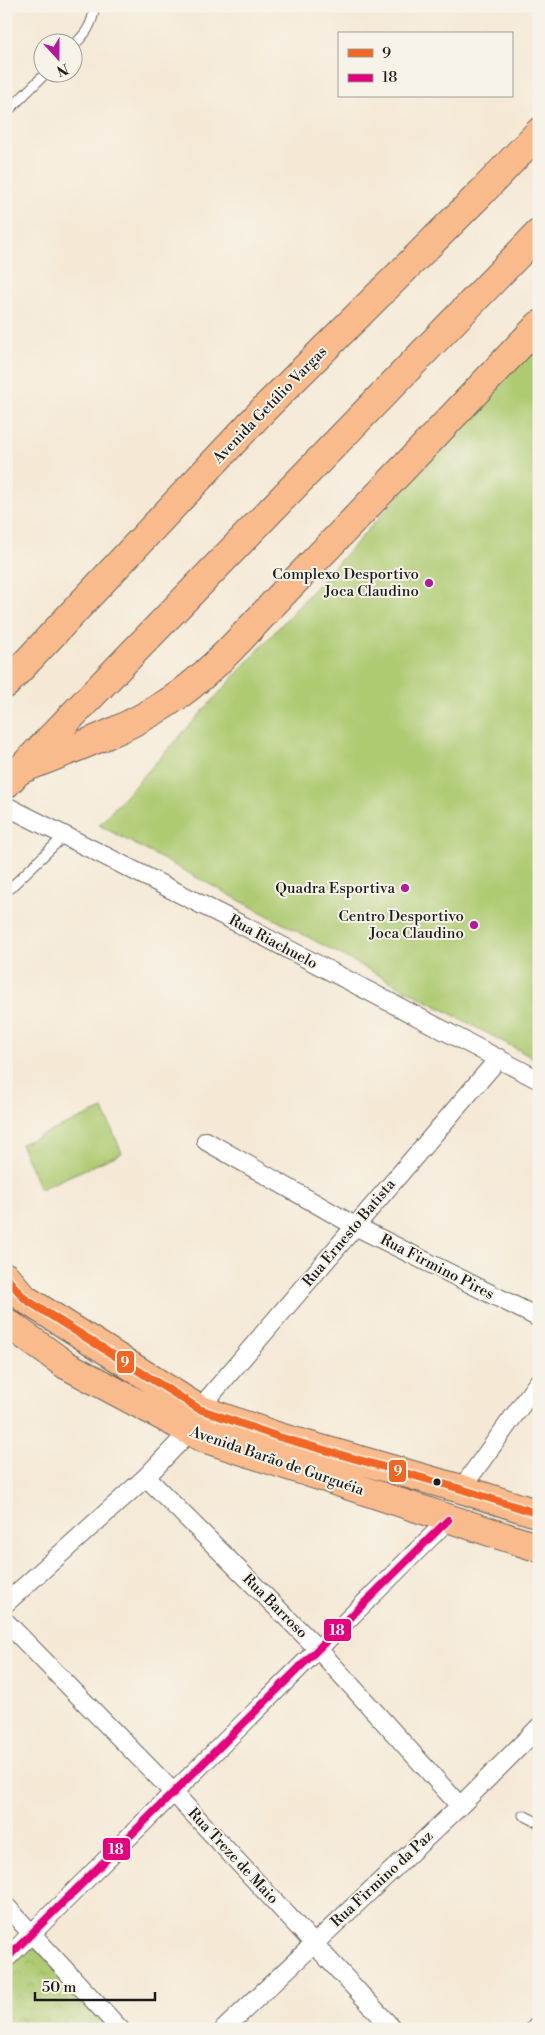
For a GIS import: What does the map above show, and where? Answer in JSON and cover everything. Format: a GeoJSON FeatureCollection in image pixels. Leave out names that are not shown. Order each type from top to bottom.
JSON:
{"type":"FeatureCollection","features":[{"type":"Feature","properties":{"kind":"main road","name":"Avenida Getúlio Vargas"},"geometry":{"type":"LineString","coordinates":[[6,684],[266,407],[481,193],[539,132]]}},
{"type":"Feature","properties":{"kind":"main road"},"geometry":{"type":"LineString","coordinates":[[13,777],[539,233]]}},
{"type":"Feature","properties":{"kind":"main road"},"geometry":{"type":"LineString","coordinates":[[13,777],[127,725],[164,705],[202,676],[539,326]]}},
{"type":"Feature","properties":{"kind":"main road","name":"Avenida Barão de Gurguéia"},"geometry":{"type":"LineString","coordinates":[[6,1277],[16,1294],[194,1421],[279,1437],[461,1489],[539,1514]]}},
{"type":"Feature","properties":{"kind":"main road","name":"Avenida Barão de Gurguéia"},"geometry":{"type":"LineString","coordinates":[[7,1321],[66,1365],[194,1421],[448,1520],[539,1548]]}},
{"type":"Feature","properties":{"kind":"street","name":"Rua Riachuelo"},"geometry":{"type":"LineString","coordinates":[[6,806],[65,834],[539,1080]]}},
{"type":"Feature","properties":{"kind":"street","name":"Rua Ernesto Batista"},"geometry":{"type":"LineString","coordinates":[[6,1603],[146,1477],[355,1226],[499,1058]]}},
{"type":"Feature","properties":{"kind":"street","name":"Rua Firmino Pires"},"geometry":{"type":"LineString","coordinates":[[206,1141],[355,1226],[539,1318]]}},
{"type":"Feature","properties":{"kind":"street"},"geometry":{"type":"LineString","coordinates":[[461,1489],[539,1381]]}},
{"type":"Feature","properties":{"kind":"street","name":"Rua Barroso"},"geometry":{"type":"LineString","coordinates":[[146,1477],[318,1649],[460,1806]]}},
{"type":"Feature","properties":{"kind":"street"},"geometry":{"type":"LineString","coordinates":[[6,1959],[448,1520]]}},
{"type":"Feature","properties":{"kind":"street","name":"Rua Treze de Maio"},"geometry":{"type":"LineString","coordinates":[[6,1622],[173,1792],[394,2029]]}},
{"type":"Feature","properties":{"kind":"street","name":"Rua Firmino da Paz"},"geometry":{"type":"LineString","coordinates":[[224,2029],[460,1806],[539,1727]]}},
{"type":"Feature","properties":{"kind":"street"},"geometry":{"type":"LineString","coordinates":[[6,1906],[120,2029]]}},
{"type":"Feature","properties":{"kind":"street"},"geometry":{"type":"LineString","coordinates":[[535,2029],[539,2024]]}},
{"type":"Feature","properties":{"kind":"lane"},"geometry":{"type":"LineString","coordinates":[[82,36],[88,29],[94,13],[94,6]]}},
{"type":"Feature","properties":{"kind":"lane"},"geometry":{"type":"LineString","coordinates":[[6,113],[37,82]]}},
{"type":"Feature","properties":{"kind":"lane"},"geometry":{"type":"LineString","coordinates":[[6,892],[65,834]]}},
{"type":"Feature","properties":{"kind":"lane"},"geometry":{"type":"LineString","coordinates":[[523,1815],[539,1823]]}},
{"type":"Feature","properties":{"kind":"green space","name":"Complexo Desportivo Joca Claudino"},"geometry":{"type":"Polygon","coordinates":[[[539,342],[539,1061],[99,825],[539,342]]]}},
{"type":"Feature","properties":{"kind":"green space"},"geometry":{"type":"Polygon","coordinates":[[[103,1109],[122,1153],[40,1189],[21,1144],[103,1109]]]}},
{"type":"Feature","properties":{"kind":"green space"},"geometry":{"type":"Polygon","coordinates":[[[29,1941],[113,2029],[6,2029],[6,1967],[29,1941]]]}},
{"type":"Feature","properties":{"kind":"transit line","name":"9"},"geometry":{"type":"LineString","coordinates":[[6,1277],[25,1299],[199,1409],[279,1437],[461,1489],[539,1514]]}},
{"type":"Feature","properties":{"kind":"transit line","name":"18"},"geometry":{"type":"LineString","coordinates":[[6,1959],[448,1520]]}},
{"type":"Feature","properties":{"kind":"place","name":"Complexo Desportivo Joca Claudino"},"geometry":{"type":"Point","coordinates":[429,583]}},
{"type":"Feature","properties":{"kind":"place","name":"Quadra Esportiva"},"geometry":{"type":"Point","coordinates":[405,888]}},
{"type":"Feature","properties":{"kind":"place","name":"Centro Desportivo Joca Claudino"},"geometry":{"type":"Point","coordinates":[474,925]}}]}
